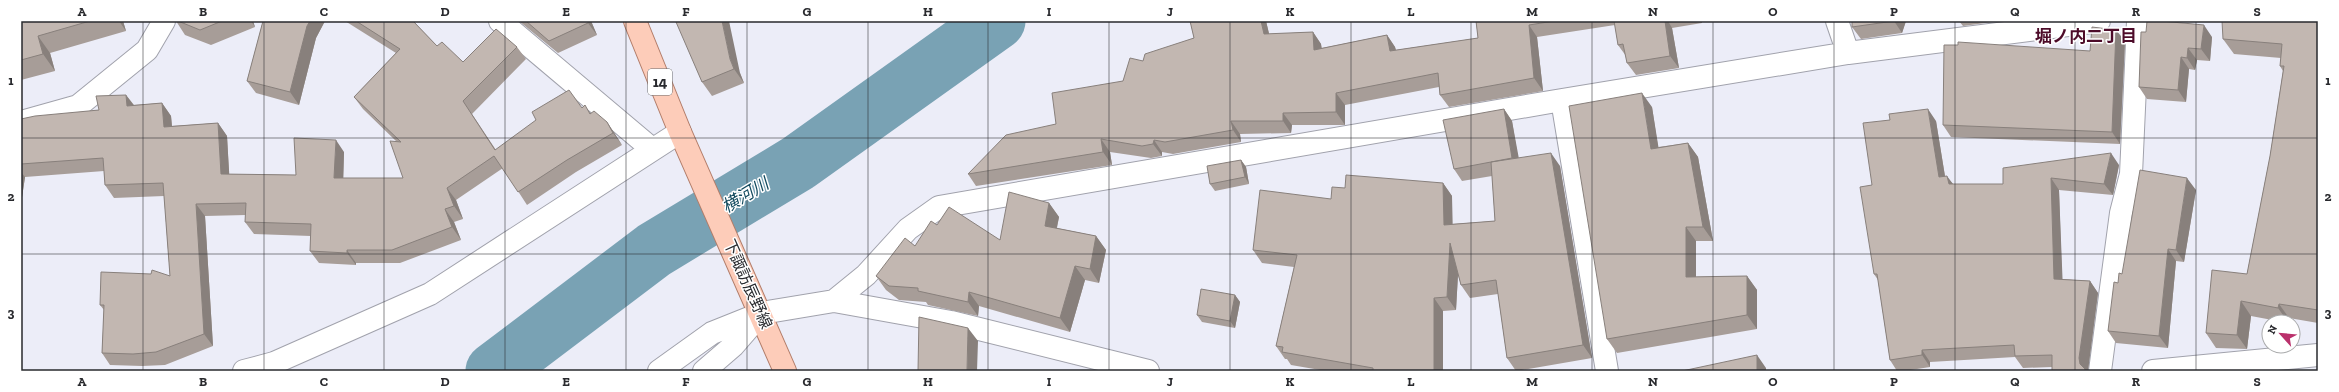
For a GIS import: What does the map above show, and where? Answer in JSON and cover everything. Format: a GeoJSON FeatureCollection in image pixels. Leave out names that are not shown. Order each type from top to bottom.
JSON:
{"type":"FeatureCollection","features":[{"type":"Feature","properties":{"kind":"main road","name":"下諏訪辰野線"},"geometry":{"type":"LineString","coordinates":[[635,21],[683,137],[749,289],[762,314],[785,371]]}},
{"type":"Feature","properties":{"kind":"street"},"geometry":{"type":"LineString","coordinates":[[21,122],[78,106],[146,50],[164,21]]}},
{"type":"Feature","properties":{"kind":"street"},"geometry":{"type":"LineString","coordinates":[[500,21],[652,149]]}},
{"type":"Feature","properties":{"kind":"street"},"geometry":{"type":"LineString","coordinates":[[1837,21],[1848,53]]}},
{"type":"Feature","properties":{"kind":"street"},"geometry":{"type":"LineString","coordinates":[[834,301],[866,275],[908,229],[939,206],[1848,53],[2099,21]]}},
{"type":"Feature","properties":{"kind":"street"},"geometry":{"type":"LineString","coordinates":[[2100,371],[2121,213],[2131,174],[2138,21]]}},
{"type":"Feature","properties":{"kind":"street"},"geometry":{"type":"LineString","coordinates":[[1562,100],[1607,371]]}},
{"type":"Feature","properties":{"kind":"street"},"geometry":{"type":"LineString","coordinates":[[244,371],[274,363],[430,294],[652,149],[683,137]]}},
{"type":"Feature","properties":{"kind":"street"},"geometry":{"type":"LineString","coordinates":[[659,371],[712,333],[762,314],[834,301],[951,322],[1148,371]]}},
{"type":"Feature","properties":{"kind":"street"},"geometry":{"type":"LineString","coordinates":[[704,371],[733,346],[762,314]]}},
{"type":"Feature","properties":{"kind":"street"},"geometry":{"type":"LineString","coordinates":[[2153,371],[2318,355]]}},
{"type":"Feature","properties":{"kind":"building"},"geometry":{"type":"Polygon","coordinates":[[[21,21],[90,21],[38,36],[43,54],[21,60],[21,21]]]}},
{"type":"Feature","properties":{"kind":"building"},"geometry":{"type":"Polygon","coordinates":[[[178,21],[222,21],[200,30],[178,21]]]}},
{"type":"Feature","properties":{"kind":"building"},"geometry":{"type":"Polygon","coordinates":[[[263,21],[310,21],[307,26],[290,92],[247,81],[263,21]]]}},
{"type":"Feature","properties":{"kind":"building"},"geometry":{"type":"Polygon","coordinates":[[[356,21],[413,21],[437,46],[442,42],[463,62],[496,29],[517,47],[463,101],[495,150],[536,120],[532,112],[569,90],[582,108],[585,105],[590,114],[594,111],[607,122],[613,133],[567,160],[518,192],[494,156],[447,188],[454,206],[445,209],[452,227],[392,250],[347,250],[347,253],[310,251],[311,224],[245,222],[246,203],[196,204],[204,334],[156,352],[133,354],[102,353],[104,305],[100,305],[101,272],[151,274],[152,270],[170,276],[163,183],[105,185],[103,158],[21,164],[21,119],[35,116],[99,110],[96,96],[126,95],[127,106],[162,103],[164,127],[218,123],[221,174],[296,175],[294,138],[336,140],[334,178],[403,178],[390,141],[401,142],[354,97],[400,49],[356,21]]]}},
{"type":"Feature","properties":{"kind":"building"},"geometry":{"type":"Polygon","coordinates":[[[526,21],[588,21],[588,23],[549,41],[526,21]]]}},
{"type":"Feature","properties":{"kind":"building"},"geometry":{"type":"Polygon","coordinates":[[[722,21],[730,59],[734,69],[702,82],[676,22],[722,21]]]}},
{"type":"Feature","properties":{"kind":"building"},"geometry":{"type":"Polygon","coordinates":[[[1190,21],[1261,21],[1264,34],[1313,32],[1314,50],[1387,35],[1390,51],[1478,38],[1476,21],[1554,21],[1529,25],[1534,78],[1440,95],[1438,73],[1336,93],[1336,112],[1283,113],[1283,121],[1231,121],[1233,130],[1165,142],[1154,140],[1153,144],[1142,146],[1101,139],[1103,152],[968,174],[1006,135],[1056,124],[1052,93],[1123,81],[1130,58],[1143,61],[1145,54],[1194,38],[1190,21]]]}},
{"type":"Feature","properties":{"kind":"building"},"geometry":{"type":"Polygon","coordinates":[[[1614,21],[1665,21],[1670,56],[1627,63],[1623,44],[1618,45],[1614,21]]]}},
{"type":"Feature","properties":{"kind":"building"},"geometry":{"type":"Polygon","coordinates":[[[1852,21],[1894,21],[1852,27],[1852,21]]]}},
{"type":"Feature","properties":{"kind":"building"},"geometry":{"type":"Polygon","coordinates":[[[2147,21],[2204,25],[2201,49],[2188,48],[2187,58],[2181,57],[2178,90],[2139,87],[2141,32],[2146,32],[2147,21]]]}},
{"type":"Feature","properties":{"kind":"building"},"geometry":{"type":"Polygon","coordinates":[[[2222,21],[2318,21],[2318,310],[2279,304],[2278,308],[2241,301],[2237,335],[2206,333],[2212,270],[2247,274],[2270,156],[2284,66],[2280,66],[2282,44],[2223,39],[2222,21]]]}},
{"type":"Feature","properties":{"kind":"building"},"geometry":{"type":"Polygon","coordinates":[[[2092,27],[2116,30],[2112,132],[1943,125],[1944,45],[1958,45],[1958,42],[2090,51],[2092,27]]]}},
{"type":"Feature","properties":{"kind":"building"},"geometry":{"type":"Polygon","coordinates":[[[1642,93],[1651,149],[1688,143],[1703,227],[1686,227],[1686,277],[1747,276],[1747,315],[1607,339],[1569,106],[1642,93]]]}},
{"type":"Feature","properties":{"kind":"building"},"geometry":{"type":"Polygon","coordinates":[[[1504,109],[1512,158],[1454,169],[1443,120],[1504,109]]]}},
{"type":"Feature","properties":{"kind":"building"},"geometry":{"type":"Polygon","coordinates":[[[1928,109],[1939,177],[1947,176],[1949,184],[2003,184],[2003,168],[2111,153],[2104,184],[2051,178],[2054,279],[2090,281],[2079,358],[2080,364],[2085,371],[2052,371],[2052,355],[2015,356],[2014,345],[1922,350],[1922,355],[1890,360],[1877,274],[1874,274],[1860,187],[1872,185],[1863,123],[1890,120],[1889,114],[1928,109]]]}},
{"type":"Feature","properties":{"kind":"building"},"geometry":{"type":"Polygon","coordinates":[[[1551,153],[1583,345],[1507,358],[1496,280],[1461,285],[1450,243],[1447,297],[1434,298],[1434,371],[1373,371],[1373,368],[1282,352],[1283,347],[1276,346],[1297,255],[1253,250],[1260,190],[1331,199],[1332,187],[1345,188],[1346,175],[1443,183],[1444,225],[1495,221],[1491,162],[1551,153]]]}},
{"type":"Feature","properties":{"kind":"building"},"geometry":{"type":"Polygon","coordinates":[[[1241,160],[1245,177],[1210,184],[1207,166],[1241,160]]]}},
{"type":"Feature","properties":{"kind":"building"},"geometry":{"type":"Polygon","coordinates":[[[2140,170],[2187,178],[2176,250],[2168,249],[2159,336],[2108,331],[2114,282],[2118,283],[2119,273],[2122,274],[2140,170]]]}},
{"type":"Feature","properties":{"kind":"building"},"geometry":{"type":"Polygon","coordinates":[[[1009,192],[1049,203],[1045,226],[1096,236],[1090,269],[1075,266],[1060,318],[969,292],[968,302],[918,291],[918,288],[889,286],[876,276],[905,238],[915,246],[931,221],[937,225],[949,207],[1000,240],[1009,192]]]}},
{"type":"Feature","properties":{"kind":"building"},"geometry":{"type":"Polygon","coordinates":[[[1201,289],[1235,295],[1230,321],[1197,315],[1201,289]]]}},
{"type":"Feature","properties":{"kind":"building"},"geometry":{"type":"Polygon","coordinates":[[[919,317],[968,328],[967,371],[918,371],[919,317]]]}},
{"type":"Feature","properties":{"kind":"building"},"geometry":{"type":"Polygon","coordinates":[[[1757,355],[1757,371],[1682,371],[1757,355]]]}},
{"type":"Feature","properties":{"kind":"waterway","name":"横河川"},"geometry":{"type":"LineString","coordinates":[[494,371],[654,250],[798,163],[997,21]]}},
{"type":"Feature","properties":{"kind":"district","name":"堀ノ内二丁目"},"geometry":{"type":"Point","coordinates":[2086,36]}}]}
